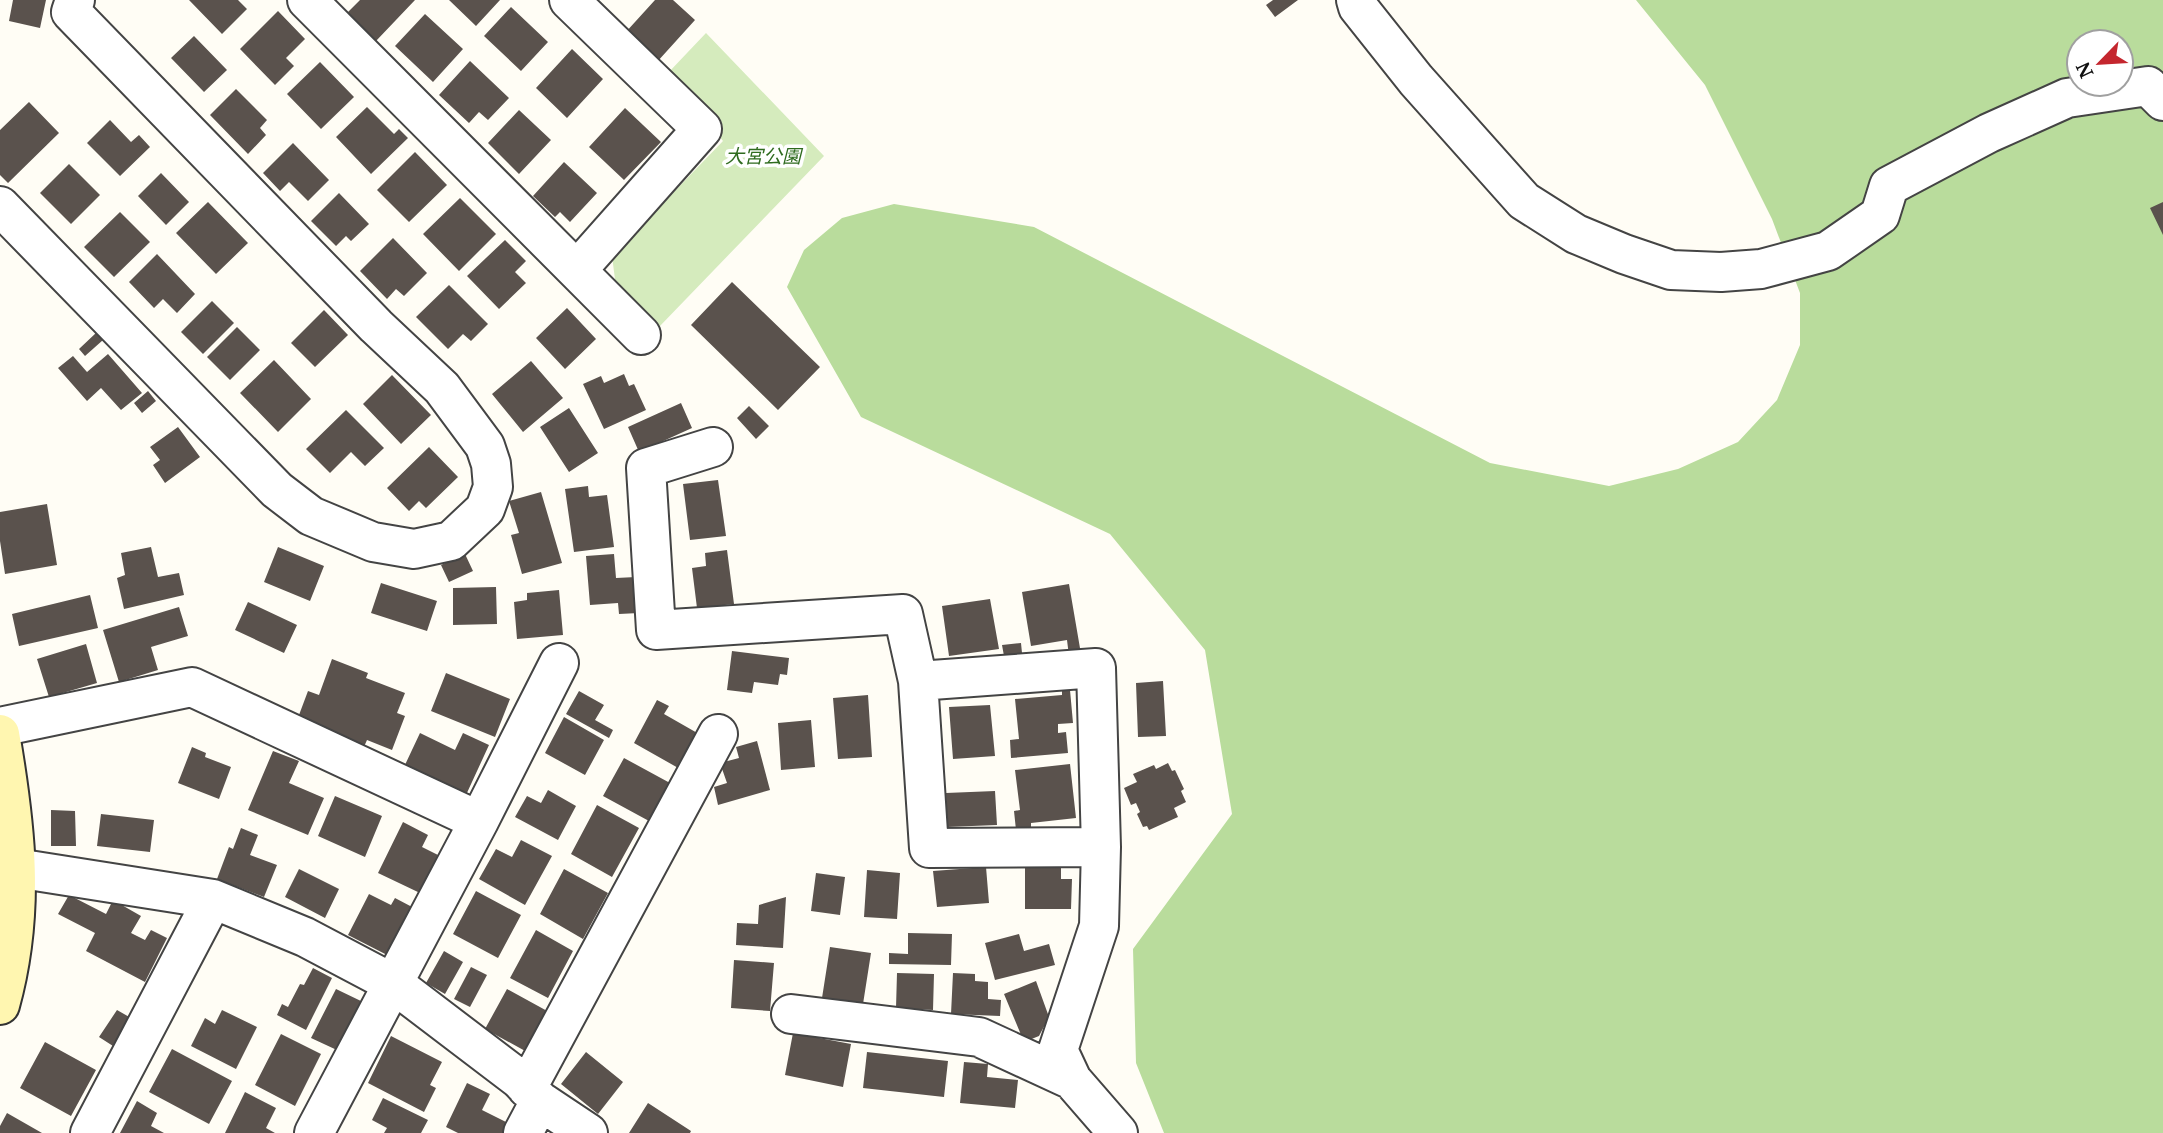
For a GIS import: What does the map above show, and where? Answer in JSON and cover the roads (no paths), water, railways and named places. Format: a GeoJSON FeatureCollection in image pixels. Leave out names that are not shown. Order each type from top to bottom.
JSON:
{"type":"FeatureCollection","features":[{"type":"Feature","properties":{"kind":"street"},"geometry":{"type":"LineString","coordinates":[[0,206],[277,490],[311,516],[373,542],[414,549],[451,541],[485,509],[493,487],[491,464],[485,446],[449,397],[376,326],[71,12],[75,0]]}},
{"type":"Feature","properties":{"kind":"street"},"geometry":{"type":"LineString","coordinates":[[307,0],[641,335]]}},
{"type":"Feature","properties":{"kind":"street"},"geometry":{"type":"LineString","coordinates":[[569,0],[702,129],[577,270]]}},
{"type":"Feature","properties":{"kind":"street"},"geometry":{"type":"LineString","coordinates":[[1356,0],[1358,7],[1416,80],[1524,201],[1576,234],[1671,270],[1721,272],[1761,269],[1828,251],[1880,215],[1889,186],[1989,133],[2067,98],[2148,86],[2163,100]]}},
{"type":"Feature","properties":{"kind":"street"},"geometry":{"type":"LineString","coordinates":[[713,447],[646,468],[656,630],[903,614],[918,681],[929,848],[1101,847]]}},
{"type":"Feature","properties":{"kind":"street"},"geometry":{"type":"LineString","coordinates":[[314,1133],[559,663]]}},
{"type":"Feature","properties":{"kind":"street"},"geometry":{"type":"LineString","coordinates":[[918,681],[1096,668],[1101,847],[1099,926],[1058,1051],[1072,1080],[1118,1133]]}},
{"type":"Feature","properties":{"kind":"street"},"geometry":{"type":"LineString","coordinates":[[0,727],[192,687],[479,821]]}},
{"type":"Feature","properties":{"kind":"street"},"geometry":{"type":"LineString","coordinates":[[0,734],[10,796],[16,868],[16,920],[8,976],[0,1004]]}},
{"type":"Feature","properties":{"kind":"street"},"geometry":{"type":"LineString","coordinates":[[530,1107],[718,734]]}},
{"type":"Feature","properties":{"kind":"street"},"geometry":{"type":"LineString","coordinates":[[16,868],[213,899],[305,937],[394,984],[530,1107],[587,1133]]}},
{"type":"Feature","properties":{"kind":"street"},"geometry":{"type":"LineString","coordinates":[[90,1133],[213,899]]}},
{"type":"Feature","properties":{"kind":"street"},"geometry":{"type":"LineString","coordinates":[[791,1014],[979,1037],[1072,1080]]}},
{"type":"Feature","properties":{"kind":"park label","name":"大宮公園"},"geometry":{"type":"Point","coordinates":[763,156]}}]}
